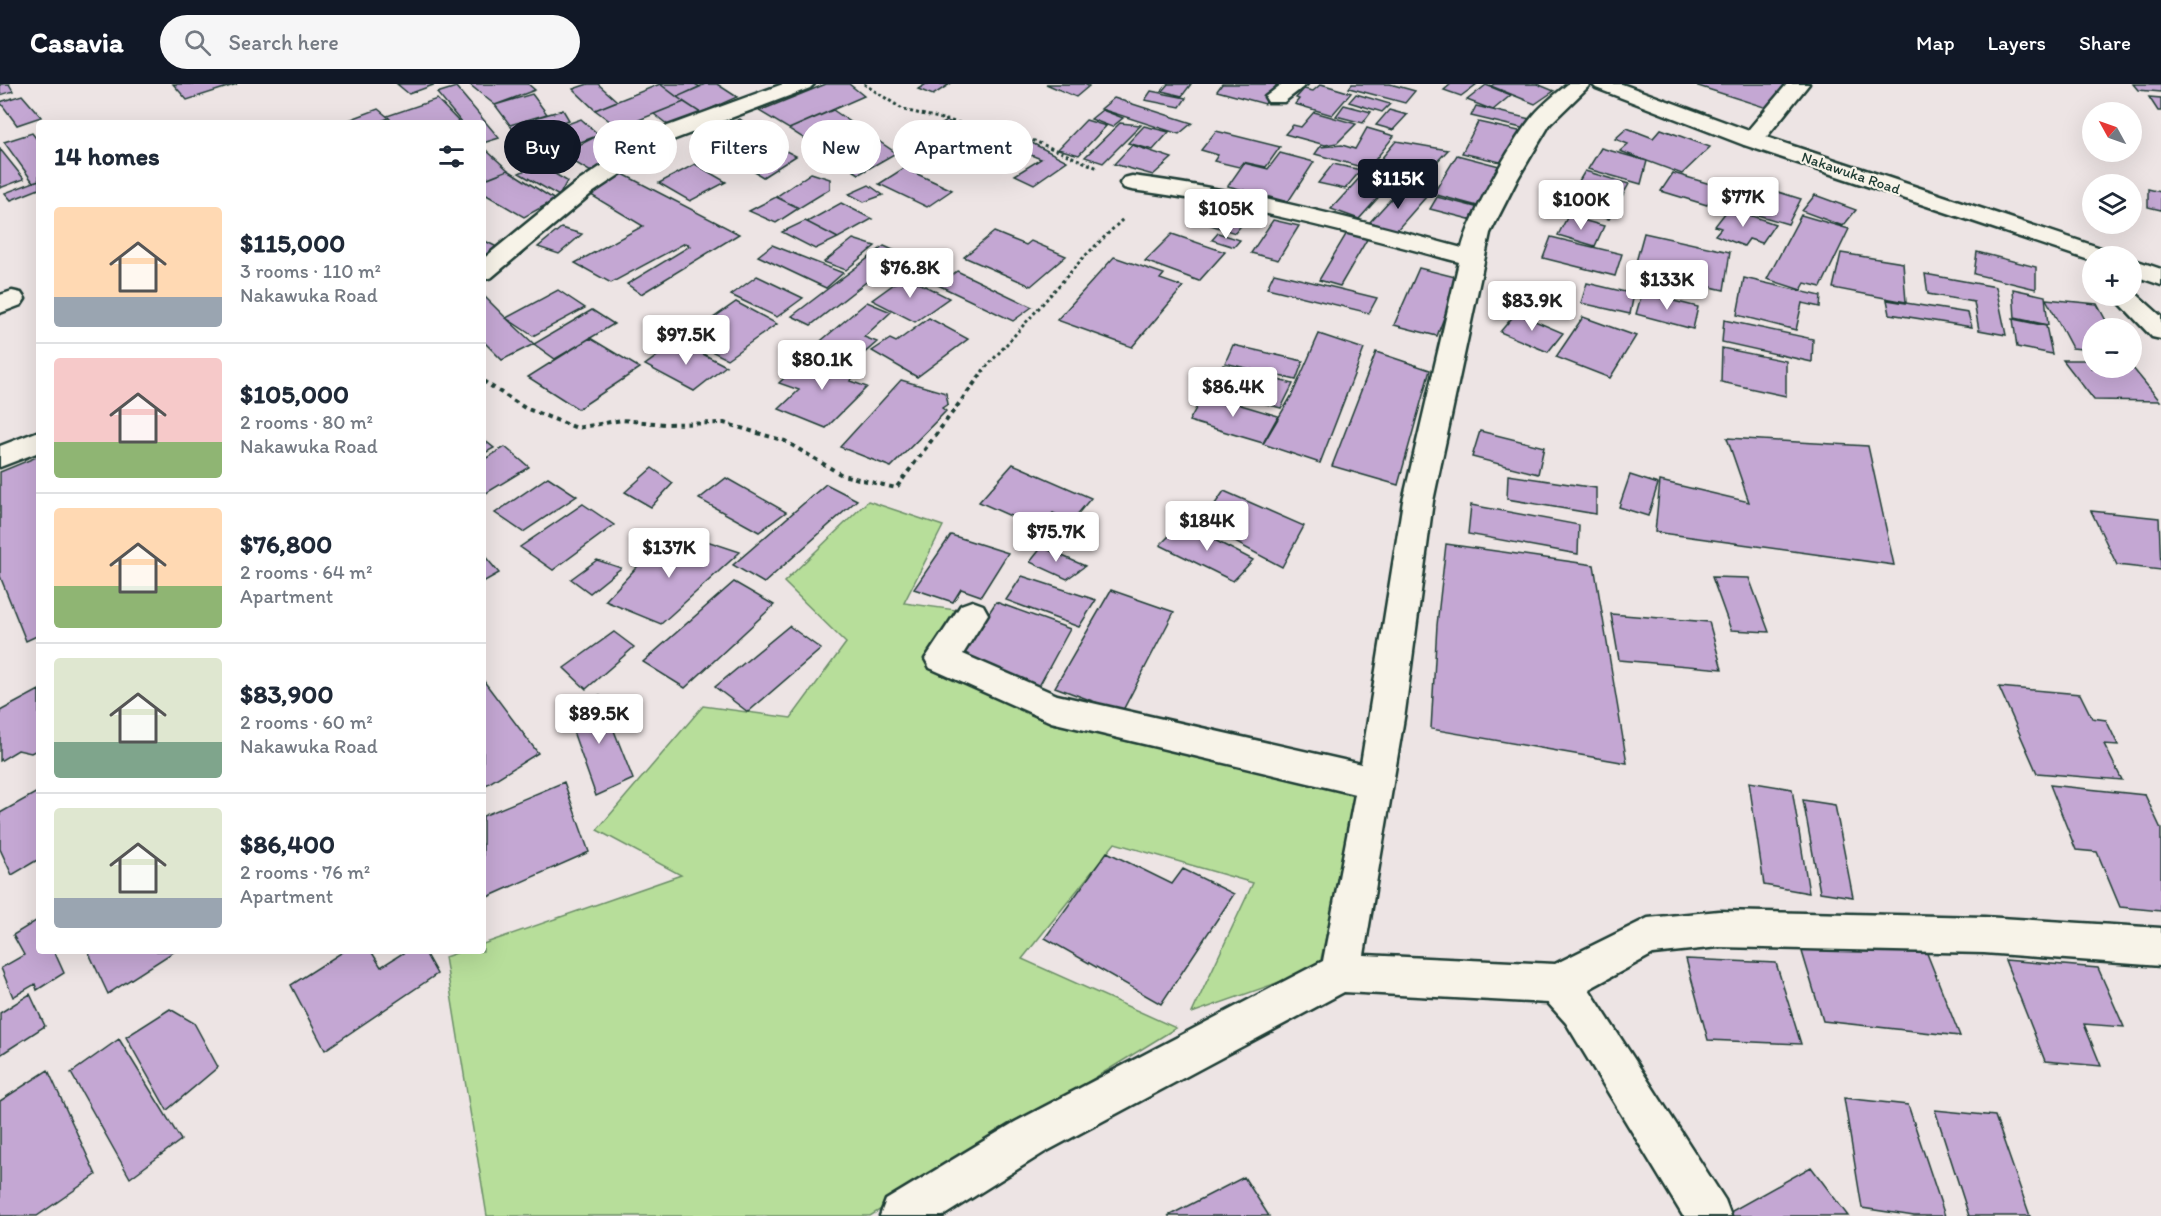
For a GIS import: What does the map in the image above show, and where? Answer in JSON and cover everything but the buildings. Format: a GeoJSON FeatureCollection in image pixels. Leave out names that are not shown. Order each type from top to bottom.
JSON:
{"type":"FeatureCollection","features":[{"type":"Feature","properties":{"kind":"street"},"geometry":{"type":"LineString","coordinates":[[486,270],[584,188],[662,136],[803,84]]}},
{"type":"Feature","properties":{"kind":"street"},"geometry":{"type":"LineString","coordinates":[[1276,97],[1296,84]]}},
{"type":"Feature","properties":{"kind":"street"},"geometry":{"type":"LineString","coordinates":[[1341,973],[1375,783],[1418,501],[1478,234],[1506,178],[1541,120],[1580,84]]}},
{"type":"Feature","properties":{"kind":"street","name":"Nakawuka Road"},"geometry":{"type":"LineString","coordinates":[[1603,84],[1752,140],[2082,253]]}},
{"type":"Feature","properties":{"kind":"street"},"geometry":{"type":"LineString","coordinates":[[1752,140],[1798,84]]}},
{"type":"Feature","properties":{"kind":"street"},"geometry":{"type":"LineString","coordinates":[[1132,183],[1194,189],[1257,202],[1473,258]]}},
{"type":"Feature","properties":{"kind":"street"},"geometry":{"type":"LineString","coordinates":[[2142,270],[2161,277]]}},
{"type":"Feature","properties":{"kind":"street"},"geometry":{"type":"LineString","coordinates":[[2136,306],[2161,332]]}},
{"type":"Feature","properties":{"kind":"street"},"geometry":{"type":"LineString","coordinates":[[0,457],[36,442]]}},
{"type":"Feature","properties":{"kind":"street"},"geometry":{"type":"LineString","coordinates":[[972,614],[942,659],[1050,708],[1375,783]]}},
{"type":"Feature","properties":{"kind":"street"},"geometry":{"type":"LineString","coordinates":[[902,1216],[1030,1137],[1341,973],[1558,984],[1648,936],[1719,929],[1984,935],[2161,947]]}},
{"type":"Feature","properties":{"kind":"street"},"geometry":{"type":"LineString","coordinates":[[1558,984],[1580,1009],[1709,1216]]}},
{"type":"Feature","properties":{"kind":"path"},"geometry":{"type":"LineString","coordinates":[[486,383],[525,408],[577,428],[622,420],[665,424],[723,423],[785,441],[842,475],[896,488],[975,380],[1084,257],[1138,204],[1132,183],[1032,140],[904,110],[864,84]]}},
{"type":"Feature","properties":{"kind":"green space"},"geometry":{"type":"Polygon","coordinates":[[[868,501],[943,526],[904,603],[956,610],[930,669],[1357,797],[1319,968],[1192,1013],[1253,883],[1115,843],[1022,959],[1176,1028],[870,1216],[487,1216],[445,957],[454,954],[486,954],[486,943],[681,875],[597,830],[703,706],[791,718],[846,643],[784,582],[868,501]]]}}]}
